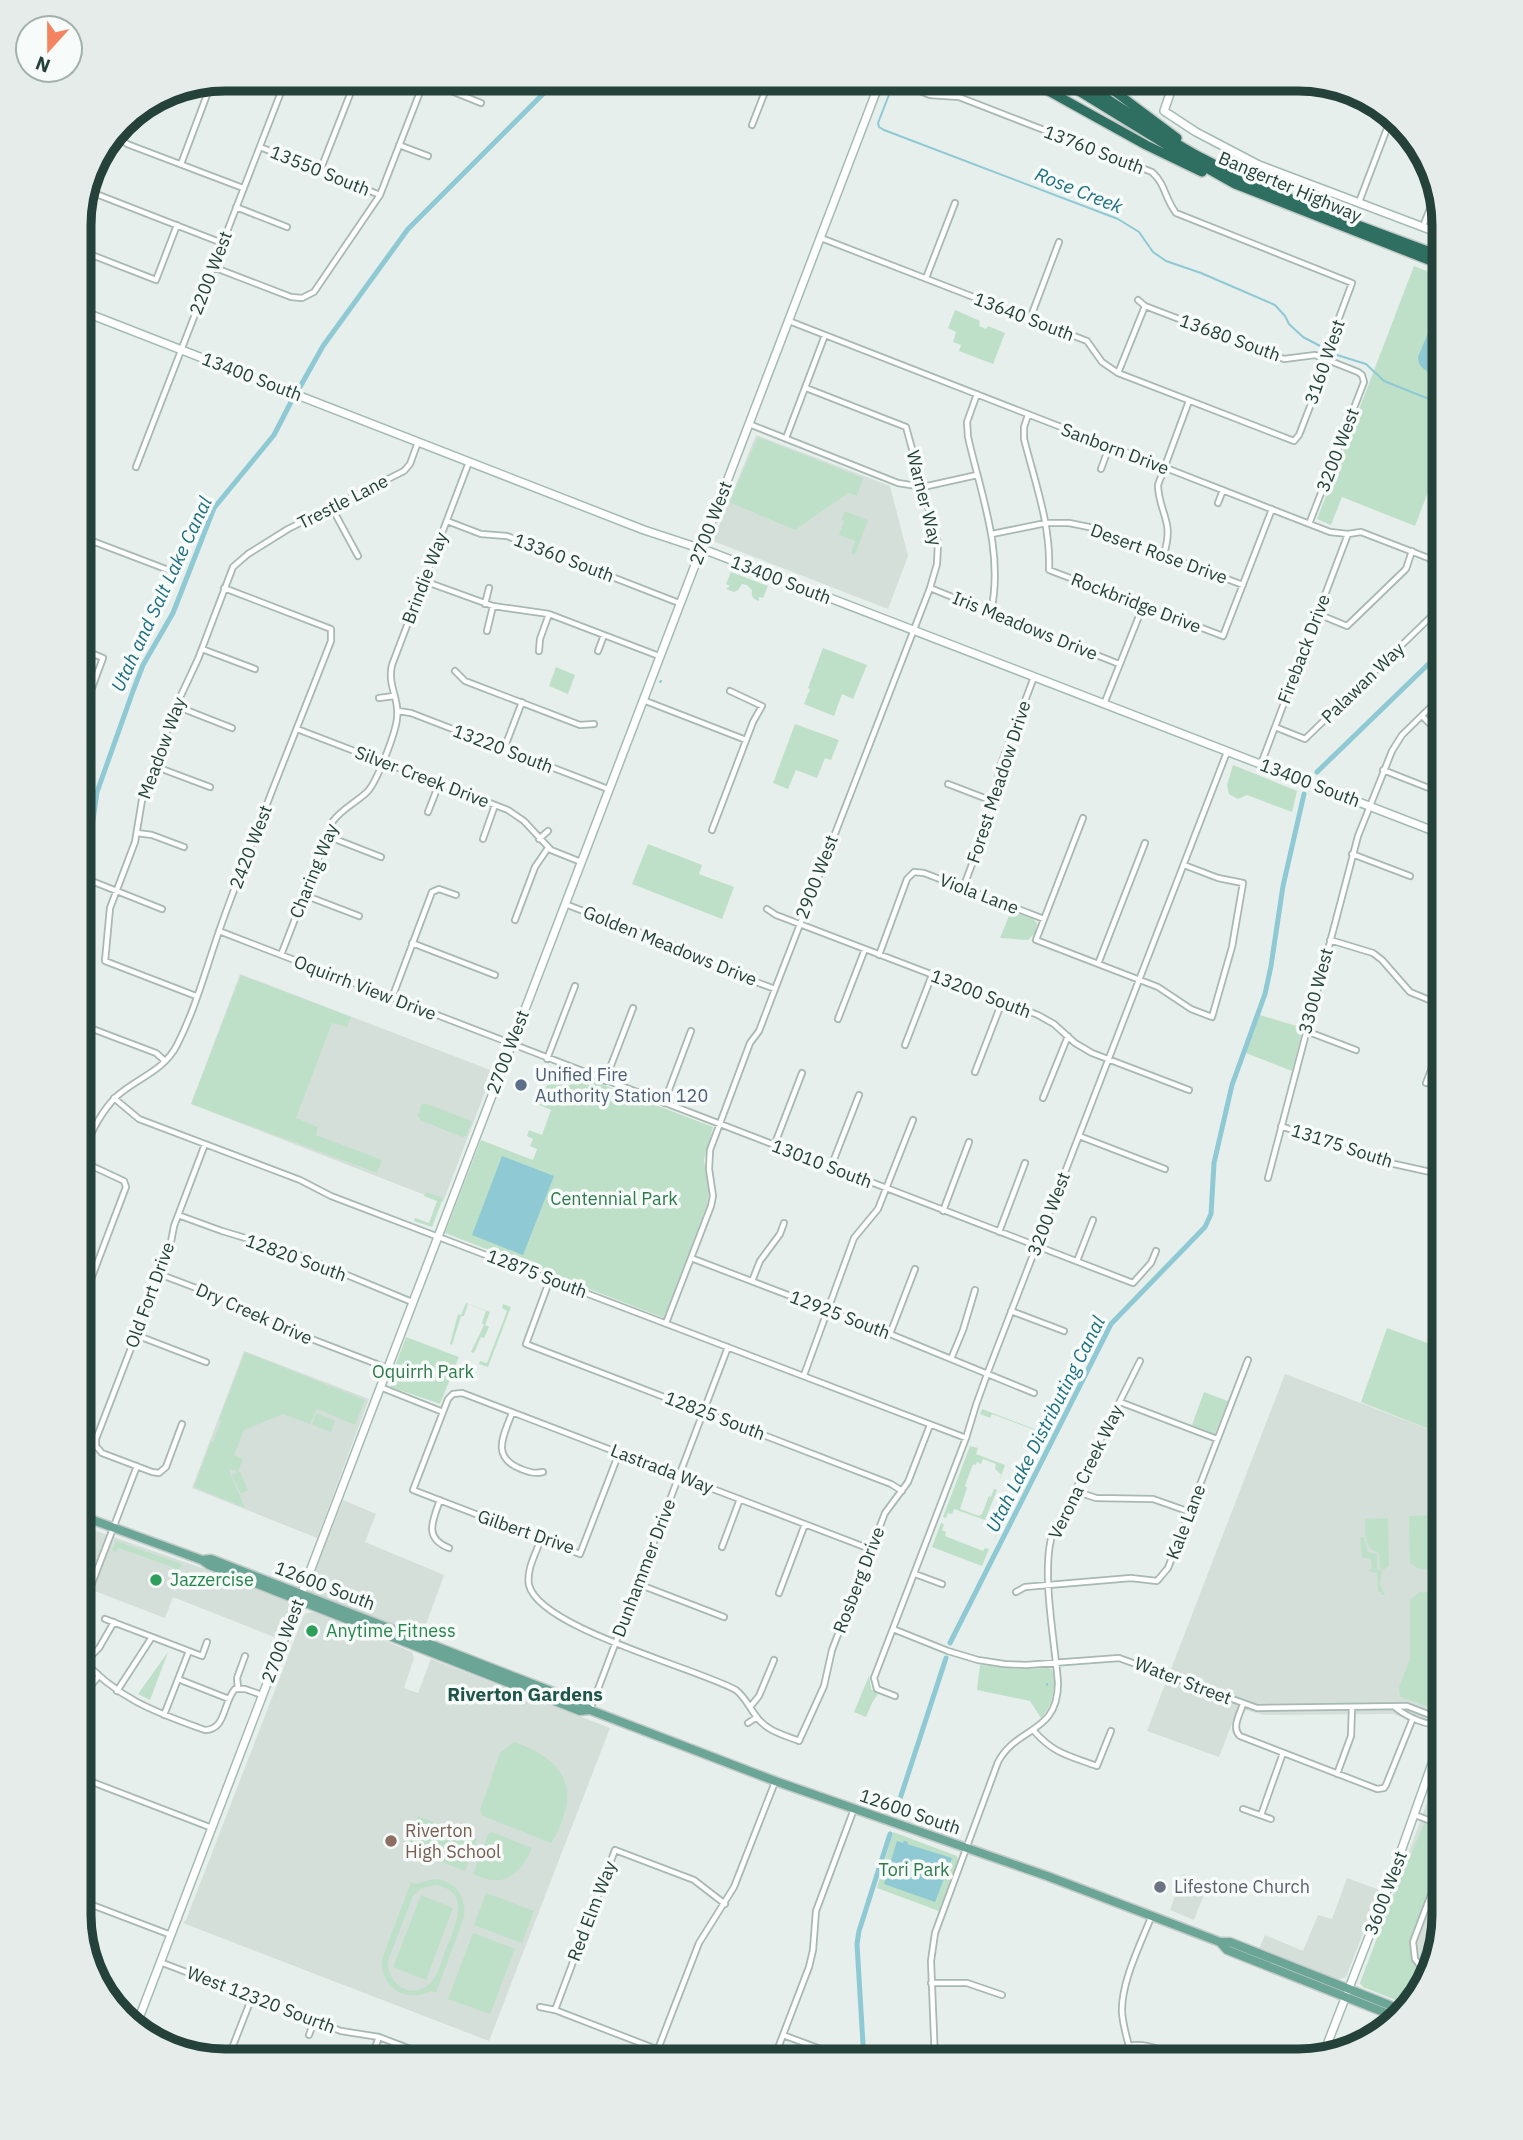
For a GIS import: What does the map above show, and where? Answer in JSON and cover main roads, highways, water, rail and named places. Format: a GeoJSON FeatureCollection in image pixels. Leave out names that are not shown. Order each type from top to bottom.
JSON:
{"type":"FeatureCollection","features":[{"type":"Feature","properties":{"kind":"highway"},"geometry":{"type":"LineString","coordinates":[[1049,91],[1176,160],[1245,191],[1278,202]]}},
{"type":"Feature","properties":{"kind":"highway","name":"Bangerter Highway"},"geometry":{"type":"LineString","coordinates":[[1079,91],[1235,184],[1432,261]]}},
{"type":"Feature","properties":{"kind":"highway","name":"Bangerter Highway"},"geometry":{"type":"LineString","coordinates":[[1095,91],[1182,147],[1258,184],[1432,253]]}},
{"type":"Feature","properties":{"kind":"highway"},"geometry":{"type":"LineString","coordinates":[[1114,91],[1183,142],[1258,184]]}},
{"type":"Feature","properties":{"kind":"main road","name":"2700 West"},"geometry":{"type":"LineString","coordinates":[[139,2018],[876,91]]}},
{"type":"Feature","properties":{"kind":"main road"},"geometry":{"type":"LineString","coordinates":[[1171,91],[1164,111],[1248,160],[1432,230]]}},
{"type":"Feature","properties":{"kind":"main road","name":"13400 South"},"geometry":{"type":"LineString","coordinates":[[91,315],[644,530],[701,549],[1432,830]]}},
{"type":"Feature","properties":{"kind":"main road","name":"12600 South"},"geometry":{"type":"LineString","coordinates":[[91,1520],[202,1560],[211,1559],[422,1650],[580,1711],[590,1710]]}},
{"type":"Feature","properties":{"kind":"main road","name":"12600 South"},"geometry":{"type":"LineString","coordinates":[[300,1597],[582,1703],[590,1710],[775,1781],[1152,1915],[1220,1942],[1227,1950],[1395,2008]]}},
{"type":"Feature","properties":{"kind":"main road"},"geometry":{"type":"LineString","coordinates":[[422,1650],[428,1648],[464,1662],[470,1661]]}},
{"type":"Feature","properties":{"kind":"main road","name":"3600 West"},"geometry":{"type":"LineString","coordinates":[[1327,2045],[1432,1765]]}},
{"type":"Feature","properties":{"kind":"main road","name":"12600 South"},"geometry":{"type":"LineString","coordinates":[[1347,1993],[1389,2014]]}},
{"type":"Feature","properties":{"kind":"water"},"geometry":{"type":"Polygon","coordinates":[[[1432,323],[1432,373],[1423,368],[1418,357],[1432,323]]]}},
{"type":"Feature","properties":{"kind":"water"},"geometry":{"type":"Polygon","coordinates":[[[502,1156],[554,1176],[523,1255],[472,1235],[502,1156]]]}},
{"type":"Feature","properties":{"kind":"water","name":"Tori Park"},"geometry":{"type":"Polygon","coordinates":[[[897,1841],[952,1858],[935,1902],[884,1884],[897,1841]]]}},
{"type":"Feature","properties":{"kind":"waterway","name":"Utah and Salt Lake Canal"},"geometry":{"type":"LineString","coordinates":[[300,387],[323,346],[408,229],[546,91]]}},
{"type":"Feature","properties":{"kind":"waterway","name":"Rose Creek"},"geometry":{"type":"LineString","coordinates":[[890,91],[878,123],[884,130],[1118,219],[1139,232],[1153,252],[1166,261],[1275,305],[1303,337],[1322,347]]}},
{"type":"Feature","properties":{"kind":"waterway","name":"Rose Creek"},"geometry":{"type":"LineString","coordinates":[[1337,355],[1366,364],[1384,381],[1432,400]]}},
{"type":"Feature","properties":{"kind":"waterway","name":"Utah and Salt Lake Canal"},"geometry":{"type":"LineString","coordinates":[[91,834],[97,792],[133,691],[143,665],[173,613],[214,508],[274,435],[291,402]]}},
{"type":"Feature","properties":{"kind":"waterway","name":"Utah Lake Distributing Canal"},"geometry":{"type":"LineString","coordinates":[[1317,772],[1432,661]]}},
{"type":"Feature","properties":{"kind":"waterway","name":"Utah Lake Distributing Canal"},"geometry":{"type":"LineString","coordinates":[[950,1643],[1111,1324],[1205,1227],[1211,1214],[1214,1163],[1232,1085],[1265,994],[1283,886],[1304,794]]}},
{"type":"Feature","properties":{"kind":"waterway","name":"Utah Lake Distributing Canal"},"geometry":{"type":"LineString","coordinates":[[896,1811],[946,1658]]}},
{"type":"Feature","properties":{"kind":"waterway","name":"Utah Lake Distributing Canal"},"geometry":{"type":"LineString","coordinates":[[863,2049],[857,1944],[890,1834]]}},
{"type":"Feature","properties":{"kind":"place","name":"Unified Fire Authority Station 120"},"geometry":{"type":"Point","coordinates":[521,1085]}},
{"type":"Feature","properties":{"kind":"place","name":"Jazzercise"},"geometry":{"type":"Point","coordinates":[156,1580]}},
{"type":"Feature","properties":{"kind":"place","name":"Anytime Fitness"},"geometry":{"type":"Point","coordinates":[312,1631]}},
{"type":"Feature","properties":{"kind":"place","name":"Riverton High School"},"geometry":{"type":"Point","coordinates":[391,1841]}},
{"type":"Feature","properties":{"kind":"place","name":"Lifestone Church"},"geometry":{"type":"Point","coordinates":[1160,1887]}},
{"type":"Feature","properties":{"kind":"district","name":"Riverton Gardens"},"geometry":{"type":"Point","coordinates":[525,1694]}},
{"type":"Feature","properties":{"kind":"park label","name":"Centennial Park"},"geometry":{"type":"Point","coordinates":[614,1199]}},
{"type":"Feature","properties":{"kind":"park label","name":"Oquirrh Park"},"geometry":{"type":"Point","coordinates":[423,1372]}}]}
